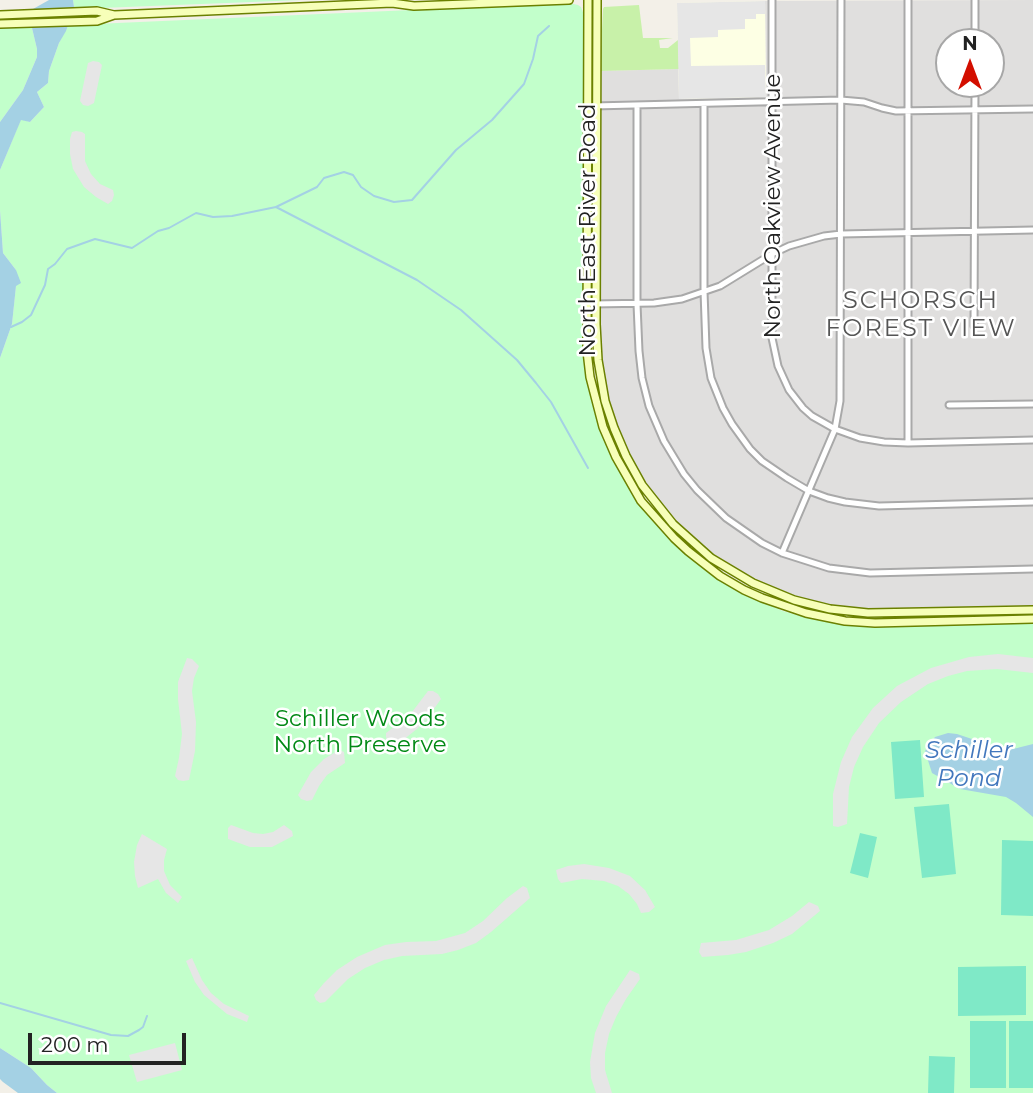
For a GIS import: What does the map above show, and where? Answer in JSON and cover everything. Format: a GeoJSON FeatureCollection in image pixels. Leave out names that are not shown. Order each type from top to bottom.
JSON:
{"type":"FeatureCollection","features":[{"type":"Feature","properties":{"kind":"main road"},"geometry":{"type":"LineString","coordinates":[[392,3],[405,0]]}},
{"type":"Feature","properties":{"kind":"main road"},"geometry":{"type":"LineString","coordinates":[[0,15],[97,11],[114,15],[392,3],[414,6],[569,0]]}},
{"type":"Feature","properties":{"kind":"main road","name":"North East River Road"},"geometry":{"type":"LineString","coordinates":[[588,0],[589,366],[603,427],[616,457],[641,501],[663,527],[713,571],[744,590],[796,610],[826,618],[859,622],[1033,619]]}},
{"type":"Feature","properties":{"kind":"main road","name":"North East River Road"},"geometry":{"type":"LineString","coordinates":[[597,0],[598,360],[605,401],[623,449],[662,512],[717,562],[745,579],[794,600],[830,609],[886,613],[1033,610]]}},
{"type":"Feature","properties":{"kind":"main road"},"geometry":{"type":"LineString","coordinates":[[0,24],[97,21],[114,15]]}},
{"type":"Feature","properties":{"kind":"street","name":"North Oakview Avenue"},"geometry":{"type":"LineString","coordinates":[[772,0],[772,338],[778,366],[789,390],[803,408],[835,429],[874,440],[908,443],[1033,440]]}},
{"type":"Feature","properties":{"kind":"street"},"geometry":{"type":"LineString","coordinates":[[782,553],[835,429],[841,389],[841,0]]}},
{"type":"Feature","properties":{"kind":"street"},"geometry":{"type":"LineString","coordinates":[[908,0],[908,443]]}},
{"type":"Feature","properties":{"kind":"street"},"geometry":{"type":"LineString","coordinates":[[975,0],[975,28]]}},
{"type":"Feature","properties":{"kind":"street"},"geometry":{"type":"LineString","coordinates":[[974,98],[974,326]]}},
{"type":"Feature","properties":{"kind":"street"},"geometry":{"type":"LineString","coordinates":[[587,107],[841,100],[864,102],[888,110],[1033,109]]}},
{"type":"Feature","properties":{"kind":"street"},"geometry":{"type":"LineString","coordinates":[[704,104],[704,326],[708,363],[715,390],[741,438],[762,461],[787,478],[809,491],[845,502],[879,506],[1033,502]]}},
{"type":"Feature","properties":{"kind":"street"},"geometry":{"type":"LineString","coordinates":[[637,105],[637,304],[640,364],[645,394],[655,424],[684,474],[711,505],[744,531],[782,553],[829,568],[870,572],[1033,569]]}},
{"type":"Feature","properties":{"kind":"street"},"geometry":{"type":"LineString","coordinates":[[587,304],[669,302],[731,280],[772,254],[808,240],[841,234],[1033,230]]}},
{"type":"Feature","properties":{"kind":"street"},"geometry":{"type":"LineString","coordinates":[[949,405],[1033,404]]}},
{"type":"Feature","properties":{"kind":"shaded area"},"geometry":{"type":"Polygon","coordinates":[[[1033,0],[1033,607],[864,610],[825,605],[761,584],[713,554],[667,512],[645,483],[626,448],[612,411],[601,359],[600,71],[679,69],[679,98],[766,96],[765,1],[1033,0]]]}},
{"type":"Feature","properties":{"kind":"shaded area"},"geometry":{"type":"Polygon","coordinates":[[[765,1],[766,97],[679,99],[677,3],[765,1]]]}},
{"type":"Feature","properties":{"kind":"shaded area"},"geometry":{"type":"Polygon","coordinates":[[[765,1],[765,14],[756,14],[756,19],[745,19],[745,29],[718,30],[718,37],[690,38],[691,66],[765,65],[766,97],[679,99],[677,3],[765,1]]]}},
{"type":"Feature","properties":{"kind":"shaded area"},"geometry":{"type":"Polygon","coordinates":[[[93,61],[102,65],[94,103],[88,106],[80,101],[88,63],[93,61]]]}},
{"type":"Feature","properties":{"kind":"shaded area"},"geometry":{"type":"Polygon","coordinates":[[[72,132],[85,134],[85,161],[91,174],[100,184],[113,190],[112,201],[108,204],[84,187],[73,169],[70,139],[72,132]]]}},
{"type":"Feature","properties":{"kind":"shaded area"},"geometry":{"type":"Polygon","coordinates":[[[998,654],[1033,658],[1033,673],[997,669],[967,671],[928,684],[901,702],[879,723],[863,747],[849,787],[847,824],[833,826],[833,794],[841,762],[852,737],[873,708],[897,686],[931,668],[969,657],[998,654]]]}},
{"type":"Feature","properties":{"kind":"shaded area"},"geometry":{"type":"Polygon","coordinates":[[[187,658],[199,666],[192,691],[196,722],[195,751],[189,780],[183,781],[175,776],[182,734],[178,682],[187,658]]]}},
{"type":"Feature","properties":{"kind":"shaded area"},"geometry":{"type":"Polygon","coordinates":[[[428,691],[438,694],[441,699],[431,713],[402,741],[394,746],[389,743],[386,733],[409,716],[428,691]]]}},
{"type":"Feature","properties":{"kind":"shaded area"},"geometry":{"type":"Polygon","coordinates":[[[339,750],[344,752],[345,763],[327,775],[312,800],[301,799],[298,795],[311,772],[324,759],[339,750]]]}},
{"type":"Feature","properties":{"kind":"shaded area"},"geometry":{"type":"Polygon","coordinates":[[[231,825],[263,834],[273,832],[284,825],[292,831],[293,836],[272,847],[250,847],[228,839],[228,828],[231,825]]]}},
{"type":"Feature","properties":{"kind":"shaded area"},"geometry":{"type":"Polygon","coordinates":[[[142,834],[167,849],[164,871],[170,885],[182,897],[178,903],[166,893],[158,879],[138,888],[134,862],[142,834]]]}},
{"type":"Feature","properties":{"kind":"shaded area"},"geometry":{"type":"Polygon","coordinates":[[[584,864],[609,868],[630,876],[645,890],[655,907],[649,912],[641,913],[629,894],[604,881],[582,879],[561,883],[558,879],[556,870],[584,864]]]}},
{"type":"Feature","properties":{"kind":"shaded area"},"geometry":{"type":"Polygon","coordinates":[[[523,886],[527,888],[530,898],[476,943],[442,954],[402,956],[384,960],[348,979],[325,1002],[316,1000],[314,995],[324,983],[337,970],[357,957],[385,945],[436,941],[465,933],[523,886]]]}},
{"type":"Feature","properties":{"kind":"shaded area"},"geometry":{"type":"Polygon","coordinates":[[[809,902],[818,906],[820,911],[792,934],[773,943],[728,955],[702,957],[699,952],[701,943],[736,940],[769,930],[809,902]]]}},
{"type":"Feature","properties":{"kind":"shaded area"},"geometry":{"type":"Polygon","coordinates":[[[192,958],[211,993],[224,1004],[249,1016],[247,1022],[227,1014],[204,995],[186,961],[192,958]]]}},
{"type":"Feature","properties":{"kind":"shaded area"},"geometry":{"type":"Polygon","coordinates":[[[630,970],[639,974],[640,979],[616,1017],[605,1053],[605,1070],[612,1093],[596,1093],[590,1062],[595,1033],[606,1006],[630,970]]]}},
{"type":"Feature","properties":{"kind":"shaded area"},"geometry":{"type":"Polygon","coordinates":[[[175,1043],[182,1070],[137,1082],[129,1055],[175,1043]]]}},
{"type":"Feature","properties":{"kind":"green space"},"geometry":{"type":"Polygon","coordinates":[[[73,0],[302,0],[76,9],[73,0]]]}},
{"type":"Feature","properties":{"kind":"green space","name":"Schiller Woods North Preserve"},"geometry":{"type":"Polygon","coordinates":[[[569,3],[581,7],[584,15],[583,346],[586,373],[595,414],[611,455],[640,505],[680,549],[712,574],[744,594],[783,611],[845,625],[878,627],[1033,623],[1033,1093],[57,1093],[31,1068],[0,1048],[0,358],[12,324],[16,270],[3,253],[0,170],[21,119],[30,122],[44,107],[37,92],[48,83],[49,71],[67,26],[569,3]]]}},
{"type":"Feature","properties":{"kind":"green space"},"geometry":{"type":"Polygon","coordinates":[[[639,5],[643,38],[673,38],[659,40],[660,48],[668,48],[678,40],[679,69],[600,71],[604,7],[639,5]]]}},
{"type":"Feature","properties":{"kind":"green space"},"geometry":{"type":"Polygon","coordinates":[[[0,28],[32,28],[37,57],[23,90],[0,122],[0,28]]]}},
{"type":"Feature","properties":{"kind":"green space"},"geometry":{"type":"Polygon","coordinates":[[[920,740],[924,797],[895,799],[891,742],[920,740]]]}},
{"type":"Feature","properties":{"kind":"green space"},"geometry":{"type":"Polygon","coordinates":[[[949,804],[956,874],[922,878],[914,807],[949,804]]]}},
{"type":"Feature","properties":{"kind":"green space"},"geometry":{"type":"Polygon","coordinates":[[[860,833],[877,837],[868,878],[850,873],[860,833]]]}},
{"type":"Feature","properties":{"kind":"green space"},"geometry":{"type":"Polygon","coordinates":[[[1002,840],[1033,841],[1033,916],[1001,915],[1002,840]]]}},
{"type":"Feature","properties":{"kind":"green space"},"geometry":{"type":"Polygon","coordinates":[[[1026,966],[1026,1015],[958,1016],[958,967],[1026,966]]]}},
{"type":"Feature","properties":{"kind":"green space"},"geometry":{"type":"Polygon","coordinates":[[[970,1021],[1006,1021],[1006,1088],[970,1088],[970,1021]]]}},
{"type":"Feature","properties":{"kind":"green space"},"geometry":{"type":"Polygon","coordinates":[[[1009,1021],[1033,1021],[1033,1088],[1009,1088],[1009,1021]]]}},
{"type":"Feature","properties":{"kind":"green space"},"geometry":{"type":"Polygon","coordinates":[[[929,1056],[955,1057],[954,1093],[928,1093],[929,1056]]]}},
{"type":"Feature","properties":{"kind":"water"},"geometry":{"type":"Polygon","coordinates":[[[49,0],[73,0],[74,7],[49,71],[48,83],[37,92],[44,107],[30,122],[21,120],[0,170],[0,122],[23,90],[37,57],[32,28],[33,9],[49,0]]]}},
{"type":"Feature","properties":{"kind":"water"},"geometry":{"type":"Polygon","coordinates":[[[0,210],[3,253],[16,270],[21,283],[16,286],[12,324],[0,358],[0,210]]]}},
{"type":"Feature","properties":{"kind":"water","name":"Schiller Pond"},"geometry":{"type":"Polygon","coordinates":[[[948,733],[1002,749],[1033,744],[1033,817],[1006,797],[960,789],[932,773],[925,751],[935,737],[948,733]]]}},
{"type":"Feature","properties":{"kind":"water"},"geometry":{"type":"Polygon","coordinates":[[[0,1048],[31,1068],[57,1093],[18,1093],[3,1082],[0,1079],[0,1048]]]}},
{"type":"Feature","properties":{"kind":"waterway"},"geometry":{"type":"LineString","coordinates":[[276,207],[317,187],[324,178],[344,172],[353,175],[361,187],[374,196],[394,202],[412,200],[456,150],[492,120],[524,84],[538,36],[549,26]]}},
{"type":"Feature","properties":{"kind":"waterway"},"geometry":{"type":"LineString","coordinates":[[11,327],[31,315],[45,285],[48,269],[67,249],[95,239],[132,248],[158,231],[196,213],[213,217],[232,216],[276,207],[417,280],[461,310],[517,360],[536,383],[551,402],[588,468]]}},
{"type":"Feature","properties":{"kind":"waterway"},"geometry":{"type":"LineString","coordinates":[[0,1003],[111,1035],[128,1036],[143,1027],[147,1016]]}},
{"type":"Feature","properties":{"kind":"district","name":"SCHORSCH FOREST VIEW"},"geometry":{"type":"Point","coordinates":[921,315]}}]}
